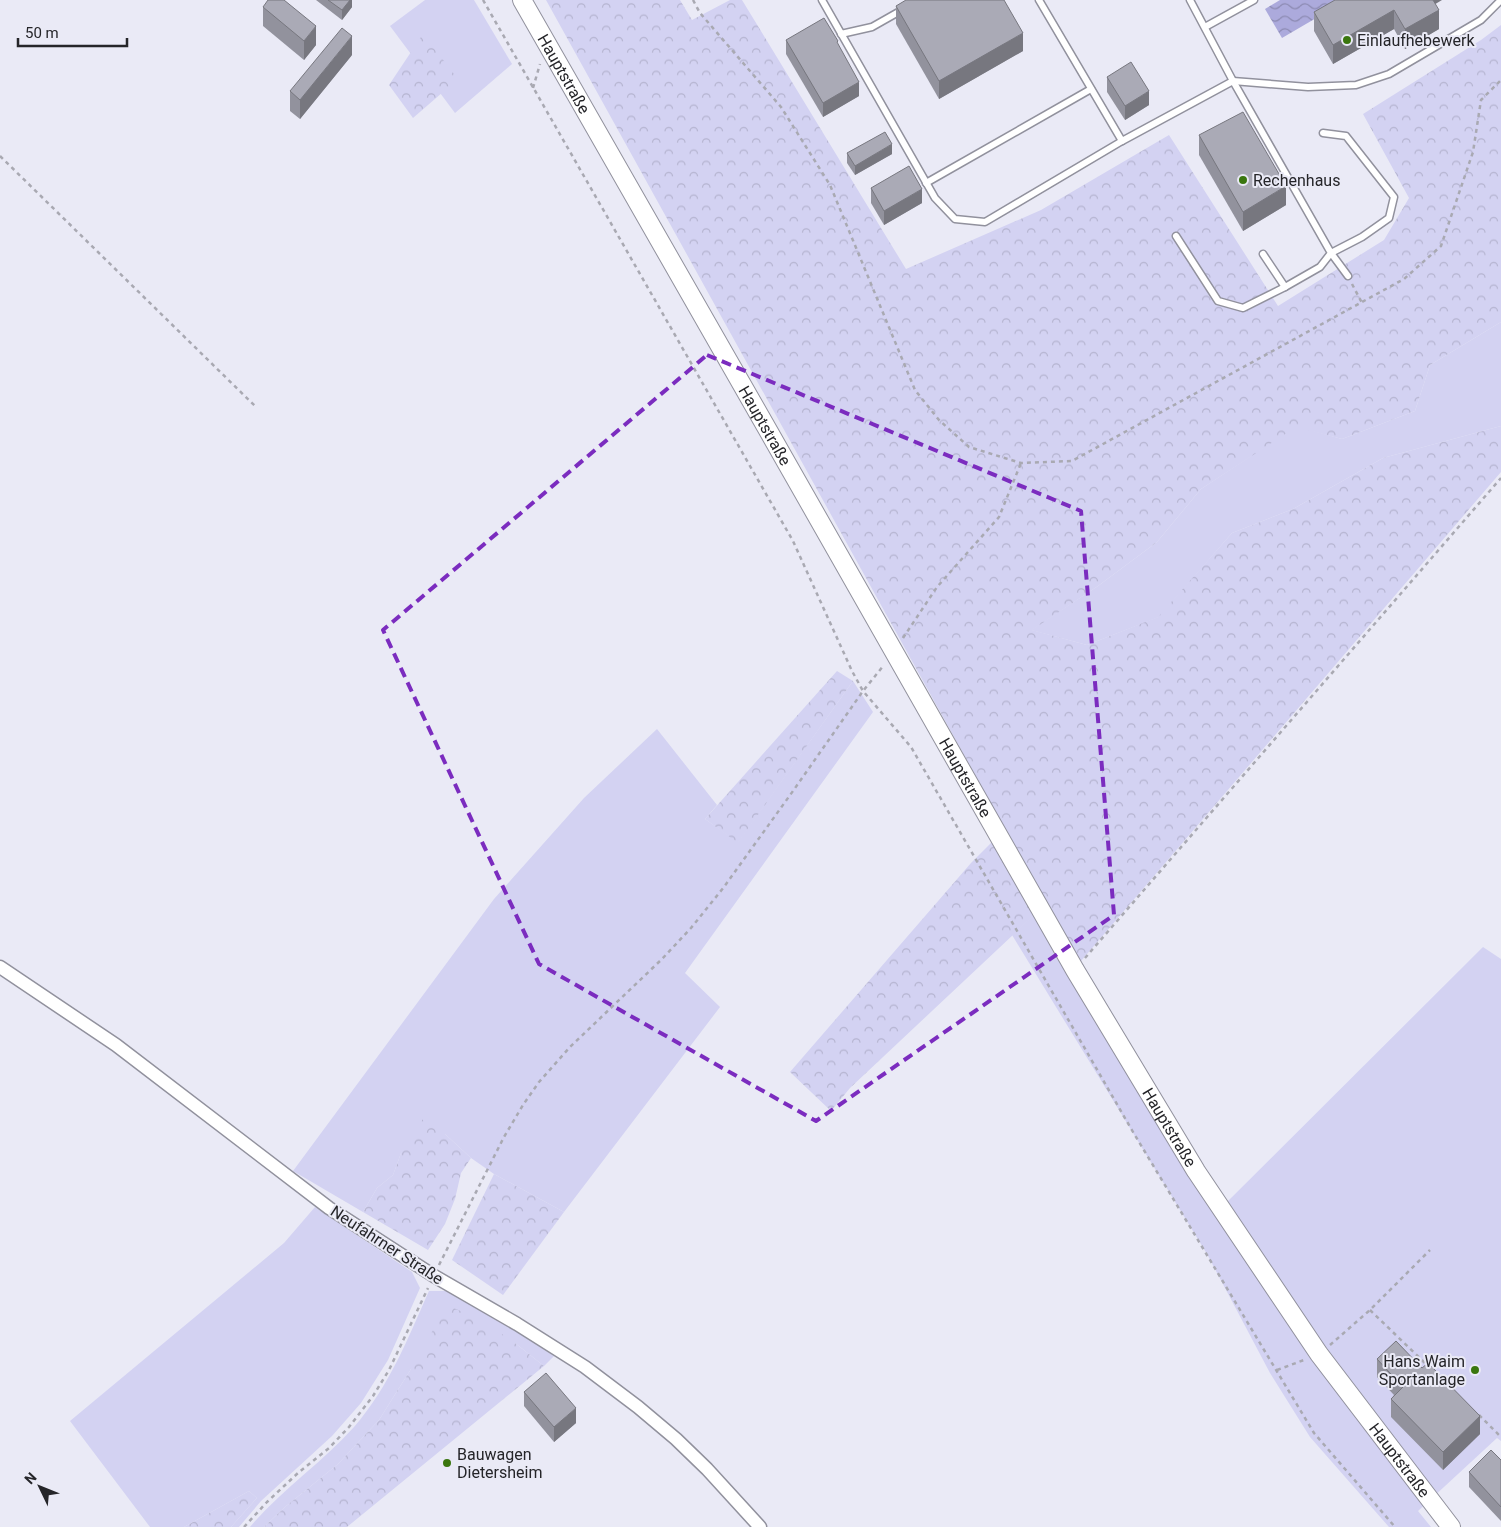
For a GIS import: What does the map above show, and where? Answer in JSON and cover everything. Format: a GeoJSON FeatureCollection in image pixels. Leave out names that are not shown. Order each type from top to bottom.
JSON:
{"type":"FeatureCollection","features":[{"type":"Feature","properties":{"kind":"main road","name":"Hauptstraße"},"geometry":{"type":"LineString","coordinates":[[522,0],[1074,970],[1196,1171],[1319,1354],[1451,1527]]}},
{"type":"Feature","properties":{"kind":"street","name":"Neufahrner Straße"},"geometry":{"type":"LineString","coordinates":[[2,968],[116,1045],[329,1208],[434,1276],[560,1350],[615,1390],[668,1433],[707,1469],[760,1527]]}},
{"type":"Feature","properties":{"kind":"lane"},"geometry":{"type":"LineString","coordinates":[[822,0],[935,198],[955,219],[985,222],[1122,141],[1233,81],[1308,87],[1356,85],[1389,74],[1481,20],[1501,0]]}},
{"type":"Feature","properties":{"kind":"lane"},"geometry":{"type":"LineString","coordinates":[[1039,0],[1122,141]]}},
{"type":"Feature","properties":{"kind":"lane"},"geometry":{"type":"LineString","coordinates":[[1190,0],[1233,81],[1331,253],[1348,276]]}},
{"type":"Feature","properties":{"kind":"lane"},"geometry":{"type":"LineString","coordinates":[[1206,27],[1254,0]]}},
{"type":"Feature","properties":{"kind":"lane"},"geometry":{"type":"LineString","coordinates":[[841,34],[872,28],[911,5]]}},
{"type":"Feature","properties":{"kind":"lane"},"geometry":{"type":"LineString","coordinates":[[926,183],[1091,88]]}},
{"type":"Feature","properties":{"kind":"lane"},"geometry":{"type":"LineString","coordinates":[[1176,236],[1218,301],[1243,308],[1320,267],[1331,253],[1362,237],[1389,218],[1394,197],[1346,136],[1323,133]]}},
{"type":"Feature","properties":{"kind":"lane"},"geometry":{"type":"LineString","coordinates":[[1263,254],[1285,287]]}},
{"type":"Feature","properties":{"kind":"path"},"geometry":{"type":"LineString","coordinates":[[483,0],[793,541],[852,671],[863,691],[911,747],[1133,1132],[1314,1433],[1395,1527]]}},
{"type":"Feature","properties":{"kind":"path"},"geometry":{"type":"LineString","coordinates":[[693,0],[700,13],[782,107],[830,185],[915,390],[939,420],[969,447],[1021,463],[1072,461],[1404,279],[1440,246],[1473,152],[1482,100],[1501,80]]}},
{"type":"Feature","properties":{"kind":"path"},"geometry":{"type":"LineString","coordinates":[[0,156],[255,406]]}},
{"type":"Feature","properties":{"kind":"path"},"geometry":{"type":"LineString","coordinates":[[1348,276],[1362,303]]}},
{"type":"Feature","properties":{"kind":"path"},"geometry":{"type":"LineString","coordinates":[[244,1527],[298,1473],[329,1448],[373,1396],[389,1370],[504,1137],[523,1105],[539,1082],[570,1047],[662,959],[691,928],[724,887],[863,691],[894,654],[912,623],[937,587],[999,517],[1021,463]]}},
{"type":"Feature","properties":{"kind":"path"},"geometry":{"type":"LineString","coordinates":[[1074,970],[1501,478]]}},
{"type":"Feature","properties":{"kind":"path"},"geometry":{"type":"LineString","coordinates":[[1277,1370],[1319,1354],[1370,1310],[1430,1250]]}},
{"type":"Feature","properties":{"kind":"path"},"geometry":{"type":"LineString","coordinates":[[1370,1310],[1432,1370]]}},
{"type":"Feature","properties":{"kind":"path"},"geometry":{"type":"LineString","coordinates":[[1473,1410],[1501,1437]]}},
{"type":"Feature","properties":{"kind":"highlighted area"},"geometry":{"type":"Polygon","coordinates":[[[707,355],[1081,511],[1114,915],[816,1121],[539,964],[383,630],[707,355]]]}},
{"type":"Feature","properties":{"kind":"green space"},"geometry":{"type":"Polygon","coordinates":[[[425,0],[474,0],[512,64],[455,113],[390,26],[425,0]]]}},
{"type":"Feature","properties":{"kind":"green space"},"geometry":{"type":"Polygon","coordinates":[[[546,0],[680,0],[692,20],[730,0],[742,0],[906,269],[1041,210],[1169,135],[1278,306],[1384,240],[1409,198],[1363,114],[1481,40],[1501,25],[1501,322],[1430,365],[1415,411],[1342,439],[1296,427],[1201,489],[1157,542],[1098,586],[1032,630],[1087,645],[1158,617],[1232,533],[1293,509],[1383,458],[1501,426],[1501,472],[1081,961],[1047,903],[850,1088],[831,1111],[790,1072],[971,863],[1005,829],[546,0]]]}},
{"type":"Feature","properties":{"kind":"green space"},"geometry":{"type":"Polygon","coordinates":[[[423,34],[458,79],[413,118],[389,85],[423,34]]]}},
{"type":"Feature","properties":{"kind":"green space"},"geometry":{"type":"Polygon","coordinates":[[[1501,322],[1501,426],[1383,458],[1293,509],[1232,533],[1159,617],[1087,645],[1031,630],[1098,586],[1157,542],[1201,489],[1296,426],[1342,439],[1415,411],[1430,365],[1501,322]]]}},
{"type":"Feature","properties":{"kind":"green space"},"geometry":{"type":"Polygon","coordinates":[[[837,671],[853,681],[738,843],[705,819],[837,671]]]}},
{"type":"Feature","properties":{"kind":"green space"},"geometry":{"type":"Polygon","coordinates":[[[853,681],[873,712],[685,973],[720,1007],[564,1212],[494,1174],[471,1158],[445,1134],[401,1153],[393,1175],[377,1188],[363,1212],[293,1171],[494,899],[584,798],[657,729],[717,805],[705,819],[738,842],[853,681]]]}},
{"type":"Feature","properties":{"kind":"green space"},"geometry":{"type":"Polygon","coordinates":[[[1048,902],[1081,961],[1226,1203],[1483,947],[1501,959],[1501,1441],[1497,1438],[1418,1511],[1431,1527],[1389,1527],[1310,1437],[1270,1373],[1207,1254],[1012,935],[1048,902]]]}},
{"type":"Feature","properties":{"kind":"green space"},"geometry":{"type":"Polygon","coordinates":[[[423,1119],[445,1134],[471,1158],[461,1173],[455,1199],[445,1224],[428,1250],[363,1212],[377,1188],[393,1175],[401,1153],[423,1119]]]}},
{"type":"Feature","properties":{"kind":"green space"},"geometry":{"type":"Polygon","coordinates":[[[494,1174],[564,1212],[503,1295],[452,1260],[494,1174]]]}},
{"type":"Feature","properties":{"kind":"green space"},"geometry":{"type":"Polygon","coordinates":[[[315,1207],[412,1272],[420,1288],[388,1360],[361,1403],[332,1436],[261,1501],[239,1527],[231,1527],[257,1498],[249,1491],[184,1527],[150,1527],[70,1421],[284,1243],[315,1207]]]}},
{"type":"Feature","properties":{"kind":"green space"},"geometry":{"type":"Polygon","coordinates":[[[429,1291],[448,1291],[483,1310],[554,1356],[544,1366],[515,1343],[411,1369],[379,1420],[338,1464],[285,1507],[264,1527],[250,1527],[275,1501],[329,1453],[366,1412],[397,1362],[429,1291]]]}},
{"type":"Feature","properties":{"kind":"green space"},"geometry":{"type":"Polygon","coordinates":[[[447,1305],[483,1321],[544,1366],[347,1527],[264,1527],[285,1507],[338,1464],[379,1420],[411,1369],[447,1305]]]}},
{"type":"Feature","properties":{"kind":"green space"},"geometry":{"type":"Polygon","coordinates":[[[249,1491],[257,1498],[231,1527],[184,1527],[249,1491]]]}},
{"type":"Feature","properties":{"kind":"water"},"geometry":{"type":"Polygon","coordinates":[[[1280,0],[1347,0],[1282,38],[1265,9],[1280,0]]]}},
{"type":"Feature","properties":{"kind":"building"},"geometry":{"type":"Polygon","coordinates":[[[268,0],[284,0],[316,26],[304,41],[263,7],[268,0]]]}},
{"type":"Feature","properties":{"kind":"building"},"geometry":{"type":"Polygon","coordinates":[[[328,0],[350,0],[342,10],[328,0]]]}},
{"type":"Feature","properties":{"kind":"building"},"geometry":{"type":"Polygon","coordinates":[[[906,0],[1004,0],[1023,33],[939,81],[896,6],[906,0]]]}},
{"type":"Feature","properties":{"kind":"building"},"geometry":{"type":"Polygon","coordinates":[[[1335,0],[1433,0],[1439,10],[1405,29],[1394,10],[1333,45],[1314,12],[1335,0]]]}},
{"type":"Feature","properties":{"kind":"building"},"geometry":{"type":"Polygon","coordinates":[[[824,18],[859,82],[823,103],[786,40],[824,18]]]}},
{"type":"Feature","properties":{"kind":"building"},"geometry":{"type":"Polygon","coordinates":[[[342,28],[352,36],[300,100],[290,91],[342,28]]]}},
{"type":"Feature","properties":{"kind":"building"},"geometry":{"type":"Polygon","coordinates":[[[1131,62],[1149,91],[1125,106],[1107,77],[1131,62]]]}},
{"type":"Feature","properties":{"kind":"building","name":"Rechenhaus"},"geometry":{"type":"Polygon","coordinates":[[[1243,112],[1286,186],[1243,212],[1199,135],[1243,112]]]}},
{"type":"Feature","properties":{"kind":"building"},"geometry":{"type":"Polygon","coordinates":[[[885,132],[892,144],[855,166],[847,153],[885,132]]]}},
{"type":"Feature","properties":{"kind":"building"},"geometry":{"type":"Polygon","coordinates":[[[909,166],[922,189],[884,211],[871,188],[909,166]]]}},
{"type":"Feature","properties":{"kind":"building"},"geometry":{"type":"Polygon","coordinates":[[[1396,1341],[1422,1368],[1428,1363],[1480,1416],[1443,1452],[1391,1399],[1403,1387],[1377,1359],[1396,1341]]]}},
{"type":"Feature","properties":{"kind":"building"},"geometry":{"type":"Polygon","coordinates":[[[546,1373],[576,1408],[554,1427],[524,1392],[546,1373]]]}},
{"type":"Feature","properties":{"kind":"building"},"geometry":{"type":"Polygon","coordinates":[[[1491,1450],[1501,1460],[1501,1507],[1469,1472],[1491,1450]]]}},
{"type":"Feature","properties":{"kind":"place","name":"Einlaufhebewerk"},"geometry":{"type":"Point","coordinates":[1347,40]}},
{"type":"Feature","properties":{"kind":"place","name":"Rechenhaus"},"geometry":{"type":"Point","coordinates":[1243,180]}},
{"type":"Feature","properties":{"kind":"place","name":"Hans Waim Sportanlage"},"geometry":{"type":"Point","coordinates":[1475,1370]}},
{"type":"Feature","properties":{"kind":"place","name":"Bauwagen Dietersheim"},"geometry":{"type":"Point","coordinates":[447,1463]}}]}
